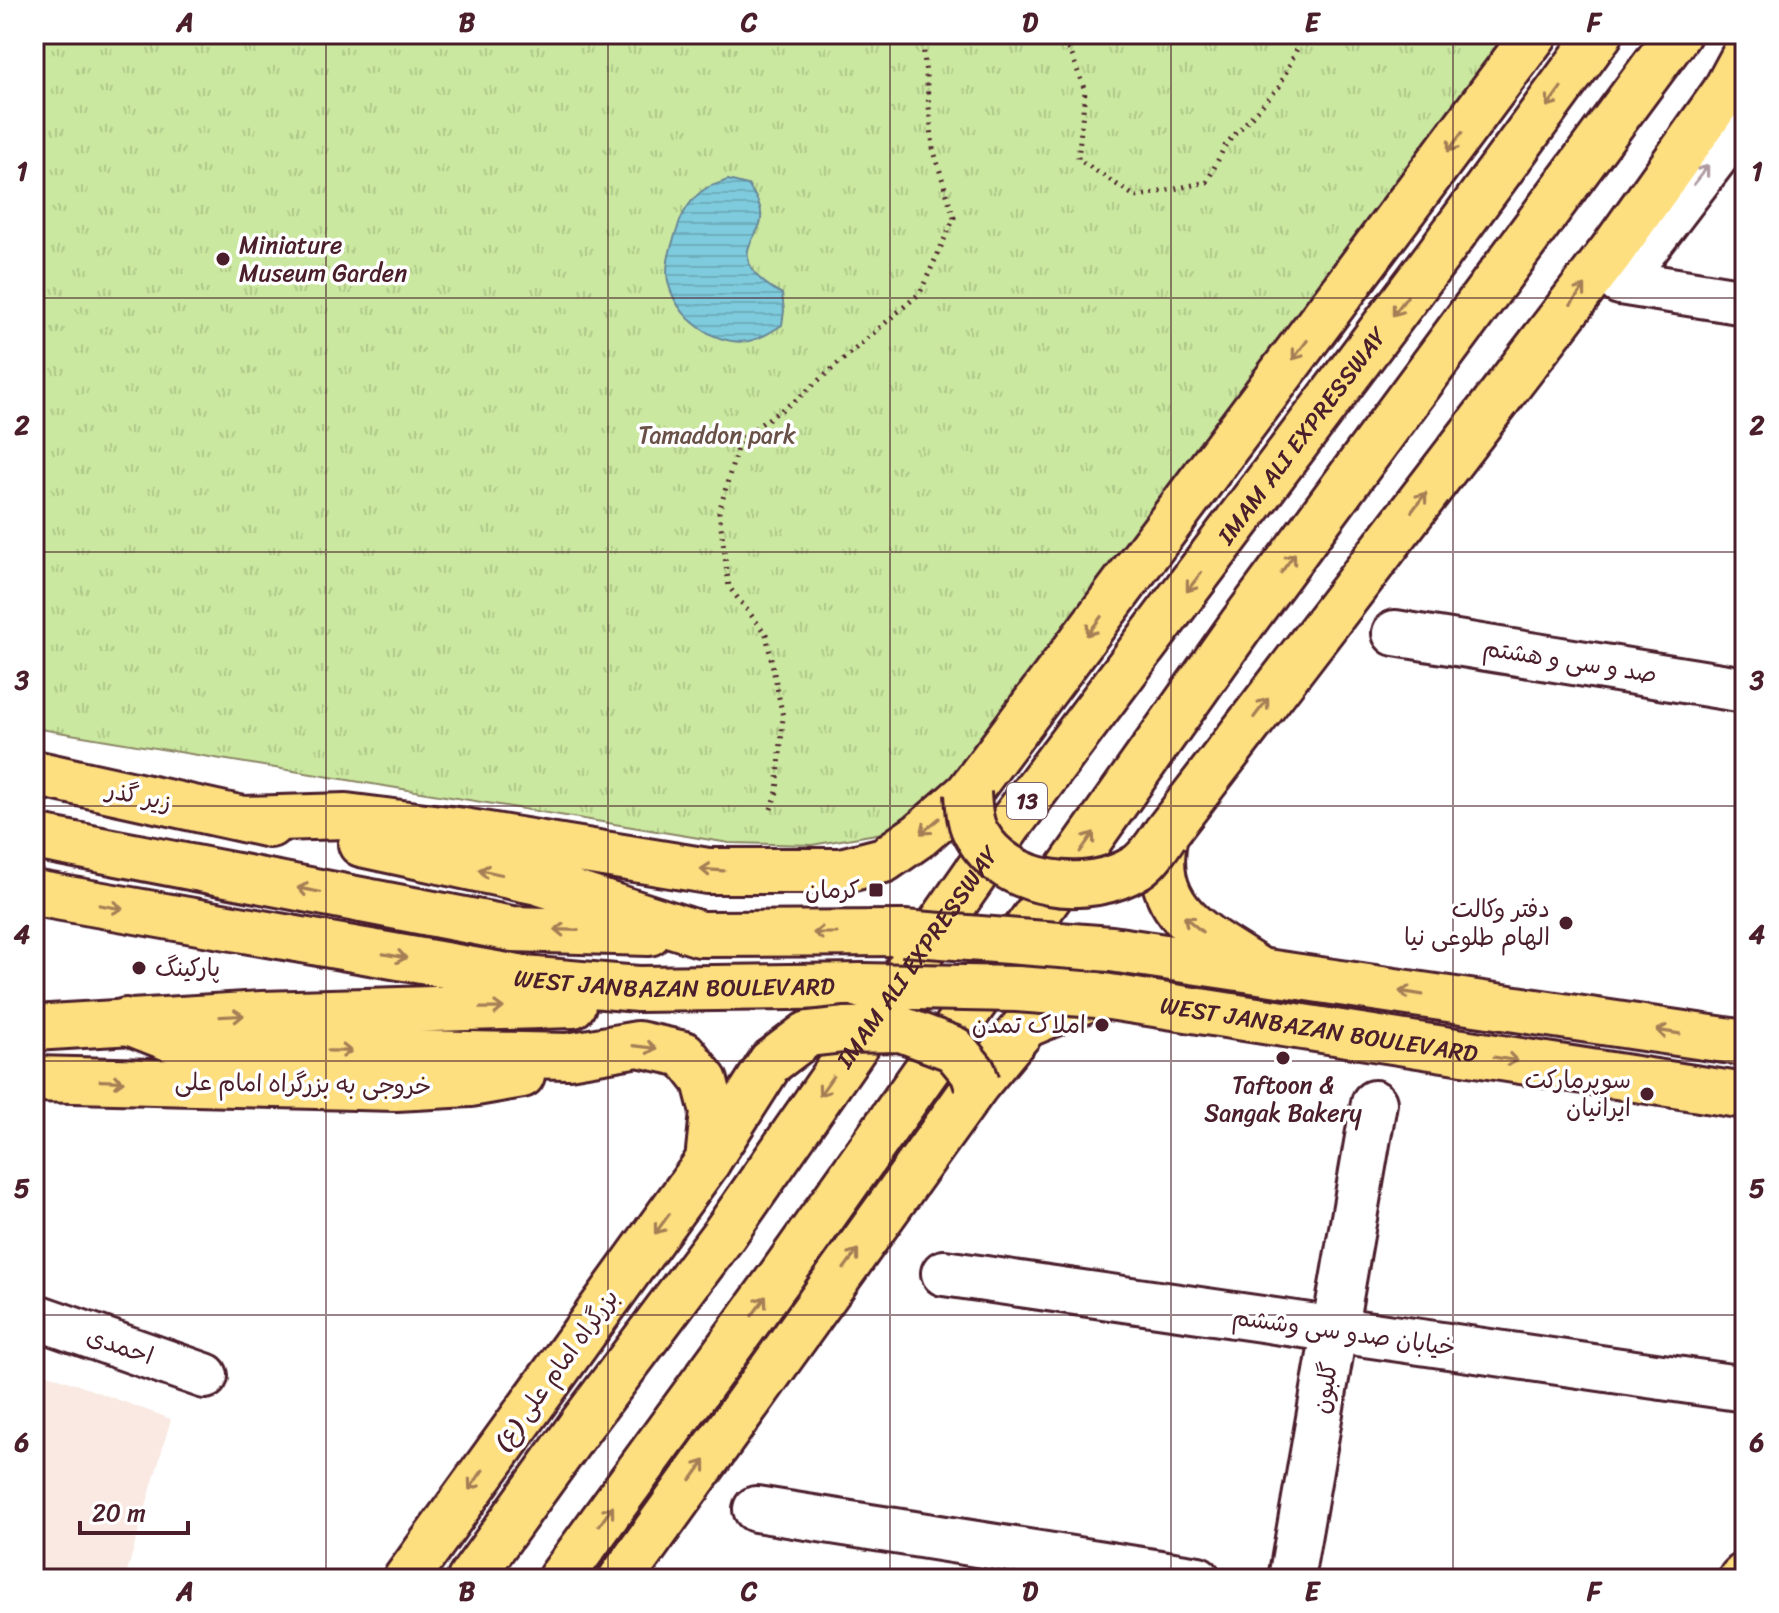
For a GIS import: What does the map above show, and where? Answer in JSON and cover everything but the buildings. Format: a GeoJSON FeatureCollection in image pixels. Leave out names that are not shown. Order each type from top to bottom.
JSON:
{"type":"FeatureCollection","features":[{"type":"Feature","properties":{"kind":"main road"},"geometry":{"type":"LineString","coordinates":[[244,819],[346,816],[471,832],[708,871],[841,871],[884,860],[920,835],[968,793],[1535,34]]}},
{"type":"Feature","properties":{"kind":"main road","name":"IMAM ALI EXPRESSWAY"},"geometry":{"type":"LineString","coordinates":[[470,1579],[725,1233],[1010,824],[1600,34]]}},
{"type":"Feature","properties":{"kind":"main road"},"geometry":{"type":"LineString","coordinates":[[560,1579],[787,1267],[1242,624],[1678,34]]}},
{"type":"Feature","properties":{"kind":"main road"},"geometry":{"type":"LineString","coordinates":[[968,793],[969,814],[976,835],[998,862],[1020,874],[1073,884],[1097,881],[1137,867],[1151,853],[1611,252],[1724,93],[1745,54]]}},
{"type":"Feature","properties":{"kind":"main road","name":"زیر گذر"},"geometry":{"type":"LineString","coordinates":[[34,773],[244,819]]}},
{"type":"Feature","properties":{"kind":"main road","name":"WEST JANBAZAN BOULEVARD"},"geometry":{"type":"LineString","coordinates":[[244,819],[538,882],[700,934]]}},
{"type":"Feature","properties":{"kind":"main road"},"geometry":{"type":"LineString","coordinates":[[1165,834],[1160,865],[1174,906],[1186,920],[1257,969]]}},
{"type":"Feature","properties":{"kind":"main road","name":"WEST JANBAZAN BOULEVARD"},"geometry":{"type":"LineString","coordinates":[[34,837],[512,929],[700,934],[903,933],[1111,949],[1745,1043]]}},
{"type":"Feature","properties":{"kind":"main road","name":"WEST JANBAZAN BOULEVARD"},"geometry":{"type":"LineString","coordinates":[[34,893],[524,979],[638,989],[862,986],[1017,989],[1097,995],[1745,1096]]}},
{"type":"Feature","properties":{"kind":"main road"},"geometry":{"type":"LineString","coordinates":[[34,1028],[262,1014],[567,1006],[638,989]]}},
{"type":"Feature","properties":{"kind":"main road"},"geometry":{"type":"LineString","coordinates":[[621,1579],[977,1084],[1026,1025],[1097,995]]}},
{"type":"Feature","properties":{"kind":"main road"},"geometry":{"type":"LineString","coordinates":[[126,1021],[187,1045],[266,1050],[568,1056],[638,1044],[684,1054],[705,1081],[713,1112],[708,1161]]}},
{"type":"Feature","properties":{"kind":"main road","name":"بزرگراه امام علی (ع)"},"geometry":{"type":"LineString","coordinates":[[406,1579],[708,1161],[771,1062],[808,1034],[901,1029],[954,1049],[973,1072],[977,1084]]}},
{"type":"Feature","properties":{"kind":"main road","name":"خروجی به بزرگراه امام علی"},"geometry":{"type":"LineString","coordinates":[[34,1079],[411,1087],[470,1084],[529,1074],[568,1056]]}},
{"type":"Feature","properties":{"kind":"street"},"geometry":{"type":"LineString","coordinates":[[1745,118],[1620,282],[1745,302]]}},
{"type":"Feature","properties":{"kind":"street","name":"صد و سی و هشتم"},"geometry":{"type":"LineString","coordinates":[[1395,633],[1745,690]]}},
{"type":"Feature","properties":{"kind":"street","name":"گلبون"},"geometry":{"type":"LineString","coordinates":[[1291,1579],[1374,1103]]}},
{"type":"Feature","properties":{"kind":"street","name":"خیابان صدو سی وششم"},"geometry":{"type":"LineString","coordinates":[[944,1273],[1745,1389]]}},
{"type":"Feature","properties":{"kind":"street","name":"احمدی"},"geometry":{"type":"LineString","coordinates":[[34,1316],[205,1376]]}},
{"type":"Feature","properties":{"kind":"street"},"geometry":{"type":"LineString","coordinates":[[756,1509],[974,1562],[1198,1579]]}},
{"type":"Feature","properties":{"kind":"path"},"geometry":{"type":"LineString","coordinates":[[771,809],[777,792],[783,717],[766,634],[729,587],[719,512],[740,438],[796,400],[920,293],[954,218],[933,148],[922,34]]}},
{"type":"Feature","properties":{"kind":"path"},"geometry":{"type":"LineString","coordinates":[[1049,34],[1070,50],[1085,91],[1078,159],[1136,197],[1207,182],[1226,144],[1279,87],[1304,34]]}},
{"type":"Feature","properties":{"kind":"shaded area"},"geometry":{"type":"Polygon","coordinates":[[[34,1369],[171,1419],[127,1572],[139,1579],[34,1579],[34,1369]]]}},
{"type":"Feature","properties":{"kind":"green space","name":"Tamaddon park"},"geometry":{"type":"Polygon","coordinates":[[[34,34],[1513,34],[961,775],[882,833],[812,845],[729,843],[34,728],[34,34]]]}},
{"type":"Feature","properties":{"kind":"water"},"geometry":{"type":"Polygon","coordinates":[[[728,180],[748,185],[758,201],[761,220],[749,246],[748,258],[758,277],[782,294],[782,325],[749,341],[720,338],[694,323],[675,300],[667,272],[672,245],[687,207],[705,189],[728,180]]]}},
{"type":"Feature","properties":{"kind":"place","name":"Miniature Museum Garden"},"geometry":{"type":"Point","coordinates":[223,259]}},
{"type":"Feature","properties":{"kind":"place","name":"کرمان"},"geometry":{"type":"Point","coordinates":[876,890]}},
{"type":"Feature","properties":{"kind":"place","name":"دفتر وکالت الهام طلوعی نیا"},"geometry":{"type":"Point","coordinates":[1566,923]}},
{"type":"Feature","properties":{"kind":"place","name":"پارکینگ"},"geometry":{"type":"Point","coordinates":[139,968]}},
{"type":"Feature","properties":{"kind":"place","name":"املاک تمدن"},"geometry":{"type":"Point","coordinates":[1102,1025]}},
{"type":"Feature","properties":{"kind":"place","name":"Taftoon & Sangak Bakery"},"geometry":{"type":"Point","coordinates":[1283,1058]}},
{"type":"Feature","properties":{"kind":"place","name":"سوپرمارکت ایرانیان"},"geometry":{"type":"Point","coordinates":[1647,1094]}}]}
